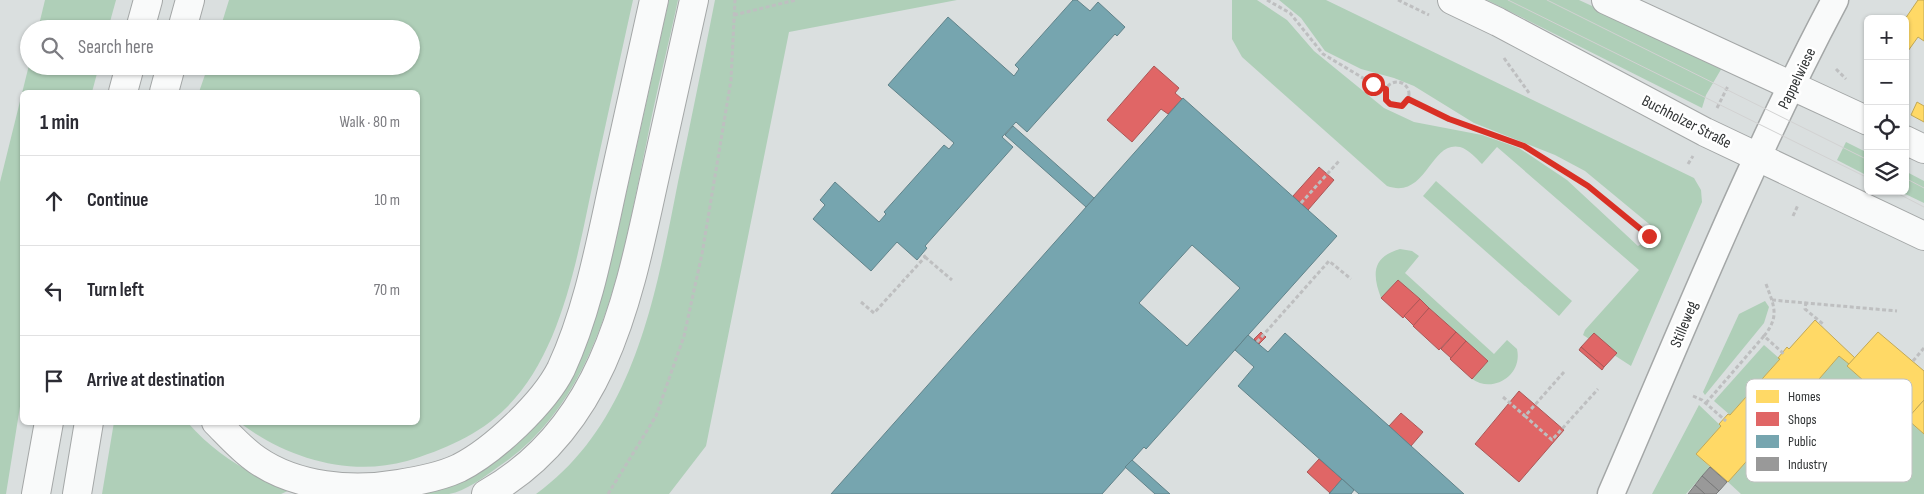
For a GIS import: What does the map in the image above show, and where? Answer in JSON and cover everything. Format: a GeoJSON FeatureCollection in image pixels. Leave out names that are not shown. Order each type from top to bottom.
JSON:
{"type":"FeatureCollection","features":[{"type":"Feature","properties":{"kind":"main road"},"geometry":{"type":"LineString","coordinates":[[142,20],[148,0]]}},
{"type":"Feature","properties":{"kind":"main road"},"geometry":{"type":"LineString","coordinates":[[184,20],[190,0]]}},
{"type":"Feature","properties":{"kind":"main road"},"geometry":{"type":"LineString","coordinates":[[219,425],[257,460],[293,477],[346,488],[369,489],[408,483],[460,468],[506,436],[538,404],[560,370],[577,327],[593,274],[654,0]]}},
{"type":"Feature","properties":{"kind":"main road"},"geometry":{"type":"LineString","coordinates":[[486,494],[505,484],[534,461],[554,441],[576,414],[599,372],[617,327],[635,271],[694,0]]}},
{"type":"Feature","properties":{"kind":"main road","name":"Buchholzer Straße"},"geometry":{"type":"LineString","coordinates":[[1452,0],[1498,22],[1705,132],[1924,236]]}},
{"type":"Feature","properties":{"kind":"main road"},"geometry":{"type":"LineString","coordinates":[[1606,0],[1864,119]]}},
{"type":"Feature","properties":{"kind":"main road"},"geometry":{"type":"LineString","coordinates":[[124,90],[128,75]]}},
{"type":"Feature","properties":{"kind":"main road"},"geometry":{"type":"LineString","coordinates":[[165,90],[169,75]]}},
{"type":"Feature","properties":{"kind":"main road"},"geometry":{"type":"LineString","coordinates":[[1909,142],[1924,150]]}},
{"type":"Feature","properties":{"kind":"main road"},"geometry":{"type":"LineString","coordinates":[[36,494],[48,425]]}},
{"type":"Feature","properties":{"kind":"main road"},"geometry":{"type":"LineString","coordinates":[[77,494],[88,425]]}},
{"type":"Feature","properties":{"kind":"street","name":"Pappelwiese"},"geometry":{"type":"LineString","coordinates":[[1758,156],[1835,0]]}},
{"type":"Feature","properties":{"kind":"street","name":"Stilleweg"},"geometry":{"type":"LineString","coordinates":[[1612,494],[1646,417],[1708,263],[1758,156]]}},
{"type":"Feature","properties":{"kind":"path"},"geometry":{"type":"LineString","coordinates":[[608,494],[656,416],[684,336],[702,254],[731,80],[735,0]]}},
{"type":"Feature","properties":{"kind":"path"},"geometry":{"type":"LineString","coordinates":[[734,15],[796,0]]}},
{"type":"Feature","properties":{"kind":"path"},"geometry":{"type":"LineString","coordinates":[[1267,0],[1290,13],[1323,54],[1373,84],[1386,89]]}},
{"type":"Feature","properties":{"kind":"path"},"geometry":{"type":"LineString","coordinates":[[1718,106],[1732,80]]}},
{"type":"Feature","properties":{"kind":"path"},"geometry":{"type":"LineString","coordinates":[[1400,81],[1409,90],[1408,99],[1402,106],[1390,104],[1386,100],[1386,89],[1393,82],[1400,81]]}},
{"type":"Feature","properties":{"kind":"path"},"geometry":{"type":"LineString","coordinates":[[1408,99],[1449,119],[1524,146],[1588,186],[1649,236]]}},
{"type":"Feature","properties":{"kind":"path"},"geometry":{"type":"LineString","coordinates":[[1301,203],[1338,161]]}},
{"type":"Feature","properties":{"kind":"path"},"geometry":{"type":"LineString","coordinates":[[860,302],[874,313],[924,255],[952,280]]}},
{"type":"Feature","properties":{"kind":"path"},"geometry":{"type":"LineString","coordinates":[[1257,342],[1330,260],[1351,279]]}},
{"type":"Feature","properties":{"kind":"path"},"geometry":{"type":"LineString","coordinates":[[1706,403],[1772,326],[1775,309],[1766,284]]}},
{"type":"Feature","properties":{"kind":"path"},"geometry":{"type":"LineString","coordinates":[[1772,300],[1897,311]]}},
{"type":"Feature","properties":{"kind":"path"},"geometry":{"type":"LineString","coordinates":[[1806,302],[1805,308],[1823,324],[1822,326]]}},
{"type":"Feature","properties":{"kind":"path"},"geometry":{"type":"LineString","coordinates":[[1764,336],[1784,354]]}},
{"type":"Feature","properties":{"kind":"path"},"geometry":{"type":"LineString","coordinates":[[1913,361],[1924,348]]}},
{"type":"Feature","properties":{"kind":"path"},"geometry":{"type":"LineString","coordinates":[[1525,416],[1564,372]]}},
{"type":"Feature","properties":{"kind":"path"},"geometry":{"type":"LineString","coordinates":[[1503,397],[1552,440],[1598,389]]}},
{"type":"Feature","properties":{"kind":"path"},"geometry":{"type":"LineString","coordinates":[[1693,396],[1706,403],[1726,420]]}},
{"type":"Feature","properties":{"kind":"green space"},"geometry":{"type":"Polygon","coordinates":[[[45,0],[116,0],[110,20],[40,20],[45,0]]]}},
{"type":"Feature","properties":{"kind":"green space"},"geometry":{"type":"Polygon","coordinates":[[[229,0],[633,0],[582,237],[555,330],[542,359],[525,385],[506,408],[484,426],[460,441],[407,461],[363,467],[319,461],[298,455],[278,446],[243,425],[420,425],[420,90],[200,90],[205,75],[420,75],[420,20],[223,20],[229,0]]]}},
{"type":"Feature","properties":{"kind":"green space"},"geometry":{"type":"Polygon","coordinates":[[[669,0],[678,0],[628,229],[617,275],[603,320],[585,363],[562,403],[534,438],[498,467],[462,490],[449,494],[418,494],[478,470],[510,450],[537,424],[559,395],[577,363],[603,293],[669,0]]]}},
{"type":"Feature","properties":{"kind":"green space"},"geometry":{"type":"Polygon","coordinates":[[[715,0],[957,0],[789,32],[706,446],[669,494],[536,494],[570,465],[597,431],[619,393],[636,353],[650,311],[660,268],[715,0]]]}},
{"type":"Feature","properties":{"kind":"green space"},"geometry":{"type":"Polygon","coordinates":[[[1232,0],[1257,0],[1287,20],[1314,51],[1384,108],[1414,122],[1482,135],[1519,148],[1567,180],[1638,246],[1660,233],[1585,171],[1555,155],[1474,123],[1414,86],[1394,78],[1361,69],[1325,51],[1301,18],[1279,0],[1326,0],[1694,178],[1701,190],[1702,202],[1631,366],[1583,335],[1585,330],[1639,270],[1497,147],[1482,164],[1463,148],[1450,147],[1442,152],[1420,178],[1411,185],[1400,188],[1387,186],[1242,57],[1232,39],[1232,0]]]}},
{"type":"Feature","properties":{"kind":"green space"},"geometry":{"type":"Polygon","coordinates":[[[1487,0],[1579,0],[1723,66],[1706,95],[1702,108],[1487,0]]]}},
{"type":"Feature","properties":{"kind":"green space"},"geometry":{"type":"Polygon","coordinates":[[[26,75],[97,75],[93,90],[23,90],[26,75]]]}},
{"type":"Feature","properties":{"kind":"green space"},"geometry":{"type":"Polygon","coordinates":[[[20,101],[20,406],[6,494],[0,494],[0,182],[20,101]]]}},
{"type":"Feature","properties":{"kind":"green space"},"geometry":{"type":"Polygon","coordinates":[[[1846,142],[1864,151],[1864,174],[1837,160],[1846,142]]]}},
{"type":"Feature","properties":{"kind":"green space"},"geometry":{"type":"Polygon","coordinates":[[[1909,173],[1924,181],[1924,203],[1907,195],[1909,195],[1909,173]]]}},
{"type":"Feature","properties":{"kind":"green space"},"geometry":{"type":"Polygon","coordinates":[[[1436,181],[1572,301],[1559,316],[1423,196],[1436,181]]]}},
{"type":"Feature","properties":{"kind":"green space"},"geometry":{"type":"Polygon","coordinates":[[[1400,249],[1412,251],[1419,256],[1405,273],[1494,354],[1507,340],[1517,349],[1518,358],[1511,374],[1497,383],[1480,383],[1472,379],[1488,361],[1398,280],[1381,298],[1376,281],[1377,267],[1384,257],[1400,249]]]}},
{"type":"Feature","properties":{"kind":"green space"},"geometry":{"type":"Polygon","coordinates":[[[1765,301],[1769,307],[1764,323],[1705,395],[1703,392],[1739,314],[1765,301]]]}},
{"type":"Feature","properties":{"kind":"green space"},"geometry":{"type":"Polygon","coordinates":[[[1764,345],[1780,359],[1762,379],[1746,379],[1746,397],[1730,415],[1714,401],[1764,345]]]}},
{"type":"Feature","properties":{"kind":"green space"},"geometry":{"type":"Polygon","coordinates":[[[1839,356],[1849,364],[1848,367],[1862,379],[1819,379],[1839,356]]]}},
{"type":"Feature","properties":{"kind":"green space"},"geometry":{"type":"Polygon","coordinates":[[[1699,405],[1721,426],[1696,454],[1710,467],[1686,494],[1652,494],[1699,405]]]}},
{"type":"Feature","properties":{"kind":"green space"},"geometry":{"type":"Polygon","coordinates":[[[1912,423],[1924,434],[1924,494],[1741,494],[1728,482],[1746,462],[1746,482],[1912,482],[1912,423]]]}},
{"type":"Feature","properties":{"kind":"green space"},"geometry":{"type":"Polygon","coordinates":[[[114,425],[190,425],[210,445],[235,463],[262,478],[290,490],[281,494],[102,494],[114,425]]]}},
{"type":"Feature","properties":{"kind":"building: Homes"},"geometry":{"type":"Polygon","coordinates":[[[1918,0],[1924,0],[1924,41],[1918,37],[1909,50],[1909,15],[1918,0]]]}},
{"type":"Feature","properties":{"kind":"building: Homes"},"geometry":{"type":"Polygon","coordinates":[[[1917,102],[1924,106],[1924,122],[1911,115],[1917,102]]]}},
{"type":"Feature","properties":{"kind":"building: Homes"},"geometry":{"type":"Polygon","coordinates":[[[1815,320],[1855,358],[1849,364],[1839,356],[1819,379],[1762,379],[1780,359],[1778,358],[1787,347],[1789,349],[1815,320]]]}},
{"type":"Feature","properties":{"kind":"building: Homes"},"geometry":{"type":"Polygon","coordinates":[[[1878,332],[1924,371],[1924,400],[1912,413],[1912,379],[1862,379],[1847,366],[1878,332]]]}},
{"type":"Feature","properties":{"kind":"building: Homes"},"geometry":{"type":"Polygon","coordinates":[[[1746,397],[1746,462],[1728,482],[1696,454],[1721,426],[1719,424],[1728,414],[1730,415],[1746,397]]]}},
{"type":"Feature","properties":{"kind":"building: Homes"},"geometry":{"type":"Polygon","coordinates":[[[1924,400],[1924,434],[1912,423],[1912,413],[1924,400]]]}},
{"type":"Feature","properties":{"kind":"building: Shops"},"geometry":{"type":"Polygon","coordinates":[[[1154,66],[1179,88],[1175,93],[1182,99],[1168,114],[1161,109],[1132,142],[1107,120],[1154,66]]]}},
{"type":"Feature","properties":{"kind":"building: Shops"},"geometry":{"type":"Polygon","coordinates":[[[1319,167],[1334,180],[1308,210],[1293,196],[1319,167]]]}},
{"type":"Feature","properties":{"kind":"building: Shops"},"geometry":{"type":"Polygon","coordinates":[[[1398,280],[1420,299],[1403,318],[1381,298],[1398,280]]]}},
{"type":"Feature","properties":{"kind":"building: Shops"},"geometry":{"type":"Polygon","coordinates":[[[1420,299],[1429,308],[1414,326],[1404,316],[1420,299]]]}},
{"type":"Feature","properties":{"kind":"building: Shops"},"geometry":{"type":"Polygon","coordinates":[[[1429,308],[1456,332],[1439,350],[1413,326],[1429,308]]]}},
{"type":"Feature","properties":{"kind":"building: Shops"},"geometry":{"type":"Polygon","coordinates":[[[1261,332],[1266,337],[1259,344],[1254,339],[1261,332]]]}},
{"type":"Feature","properties":{"kind":"building: Shops"},"geometry":{"type":"Polygon","coordinates":[[[1456,332],[1466,341],[1451,358],[1441,349],[1456,332]]]}},
{"type":"Feature","properties":{"kind":"building: Shops"},"geometry":{"type":"Polygon","coordinates":[[[1594,333],[1617,353],[1604,367],[1581,347],[1594,333]]]}},
{"type":"Feature","properties":{"kind":"building: Shops"},"geometry":{"type":"Polygon","coordinates":[[[1466,341],[1488,361],[1472,379],[1450,359],[1466,341]]]}},
{"type":"Feature","properties":{"kind":"building: Shops"},"geometry":{"type":"Polygon","coordinates":[[[1581,347],[1604,367],[1602,370],[1579,350],[1581,347]]]}},
{"type":"Feature","properties":{"kind":"building: Shops"},"geometry":{"type":"Polygon","coordinates":[[[1519,391],[1564,430],[1519,482],[1475,444],[1519,391]]]}},
{"type":"Feature","properties":{"kind":"building: Shops"},"geometry":{"type":"Polygon","coordinates":[[[1401,413],[1423,432],[1411,446],[1389,426],[1401,413]]]}},
{"type":"Feature","properties":{"kind":"building: Shops"},"geometry":{"type":"Polygon","coordinates":[[[1319,459],[1342,479],[1330,493],[1307,472],[1319,459]]]}},
{"type":"Feature","properties":{"kind":"building: Public"},"geometry":{"type":"Polygon","coordinates":[[[1073,0],[1077,0],[1090,11],[1098,2],[1125,27],[1117,36],[1115,34],[1027,132],[1016,122],[1002,137],[1013,147],[925,246],[927,248],[917,260],[897,242],[871,271],[813,219],[825,205],[820,200],[835,182],[879,222],[886,214],[884,212],[944,145],[949,149],[954,143],[888,85],[948,17],[1014,76],[1019,69],[1015,65],[1073,0]]]}},
{"type":"Feature","properties":{"kind":"building: Public"},"geometry":{"type":"Polygon","coordinates":[[[1183,98],[1337,236],[1146,449],[1144,447],[1102,494],[831,494],[1183,98]],[[1192,245],[1139,303],[1187,346],[1240,288],[1192,245]]]}},
{"type":"Feature","properties":{"kind":"building: Public"},"geometry":{"type":"Polygon","coordinates":[[[1013,126],[1094,198],[1086,207],[1005,135],[1013,126]]]}},
{"type":"Feature","properties":{"kind":"building: Public"},"geometry":{"type":"Polygon","coordinates":[[[1285,333],[1464,494],[1359,494],[1238,386],[1254,367],[1235,350],[1248,335],[1268,352],[1285,333]]]}},
{"type":"Feature","properties":{"kind":"building: Public"},"geometry":{"type":"Polygon","coordinates":[[[1132,460],[1170,494],[1155,494],[1125,467],[1132,460]]]}},
{"type":"Feature","properties":{"kind":"building: Public"},"geometry":{"type":"Polygon","coordinates":[[[1342,479],[1354,490],[1351,494],[1329,494],[1342,479]]]}},
{"type":"Feature","properties":{"kind":"building: Industry"},"geometry":{"type":"Polygon","coordinates":[[[1710,467],[1727,482],[1719,491],[1702,476],[1710,467]]]}},
{"type":"Feature","properties":{"kind":"building: Industry"},"geometry":{"type":"Polygon","coordinates":[[[1702,476],[1719,491],[1716,494],[1705,494],[1695,485],[1702,476]]]}},
{"type":"Feature","properties":{"kind":"building: Industry"},"geometry":{"type":"Polygon","coordinates":[[[1695,485],[1705,494],[1688,494],[1695,485]]]}},
{"type":"Feature","properties":{"kind":"tram line"},"geometry":{"type":"LineString","coordinates":[[1508,0],[1864,176]]}},
{"type":"Feature","properties":{"kind":"tram line"},"geometry":{"type":"LineString","coordinates":[[1547,0],[1864,158]]}},
{"type":"Feature","properties":{"kind":"tram line"},"geometry":{"type":"LineString","coordinates":[[1909,180],[1924,188]]}},
{"type":"Feature","properties":{"kind":"tram line"},"geometry":{"type":"LineString","coordinates":[[1901,195],[1924,207]]}},
{"type":"Feature","properties":{"kind":"route"},"geometry":{"type":"LineString","coordinates":[[1373,84],[1386,89],[1384,93],[1386,100],[1390,104],[1402,106],[1408,99],[1449,119],[1524,146],[1588,186],[1649,236]]}}]}
